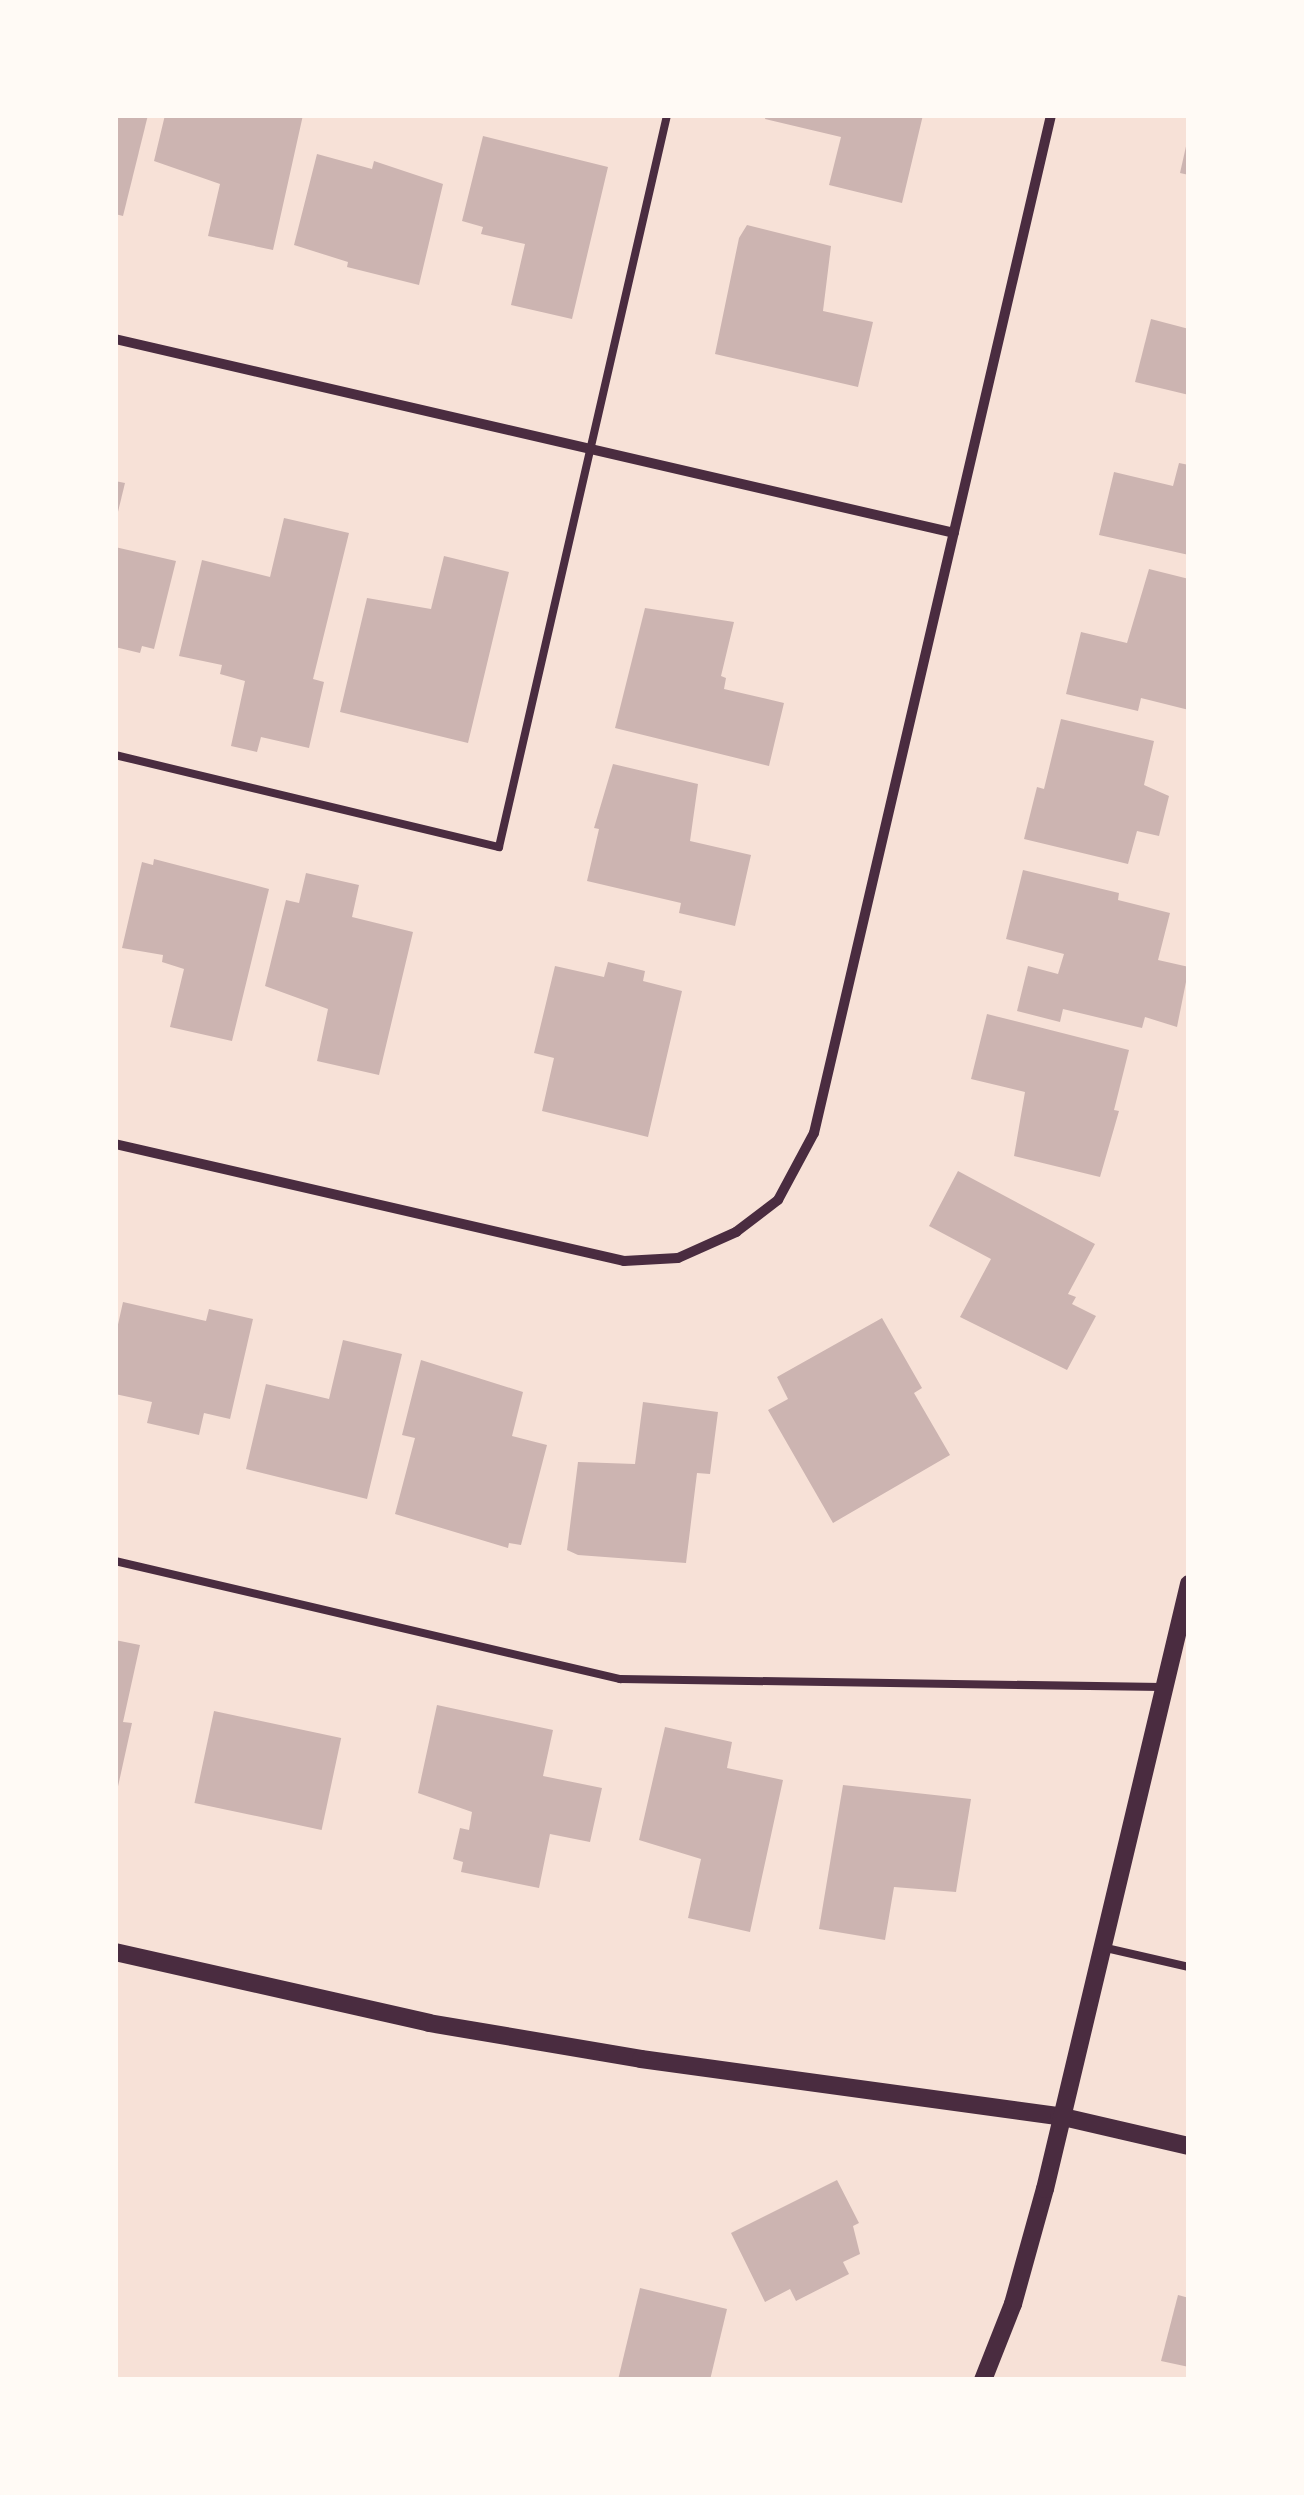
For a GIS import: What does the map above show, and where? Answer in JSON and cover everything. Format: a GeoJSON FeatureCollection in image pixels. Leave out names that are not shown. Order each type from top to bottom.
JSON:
{"type":"FeatureCollection","features":[{"type":"Feature","properties":{"kind":"street"},"geometry":{"type":"LineString","coordinates":[[115,1144],[624,1261],[678,1258],[736,1232],[778,1200],[814,1132],[1051,115]]}},
{"type":"Feature","properties":{"kind":"street"},"geometry":{"type":"LineString","coordinates":[[115,339],[954,533]]}},
{"type":"Feature","properties":{"kind":"street"},"geometry":{"type":"LineString","coordinates":[[983,2380],[1013,2304],[1104,1948],[1189,1584]]}},
{"type":"Feature","properties":{"kind":"street"},"geometry":{"type":"LineString","coordinates":[[115,1952],[429,2023],[641,2059],[1060,2116],[1189,2146]]}},
{"type":"Feature","properties":{"kind":"lane"},"geometry":{"type":"LineString","coordinates":[[115,755],[500,847],[667,115]]}},
{"type":"Feature","properties":{"kind":"lane"},"geometry":{"type":"LineString","coordinates":[[115,1561],[620,1679],[1164,1688]]}},
{"type":"Feature","properties":{"kind":"lane"},"geometry":{"type":"LineString","coordinates":[[1104,1948],[1189,1967]]}},
{"type":"Feature","properties":{"kind":"building"},"geometry":{"type":"Polygon","coordinates":[[[115,115],[148,115],[123,216],[115,214],[115,115]]]}},
{"type":"Feature","properties":{"kind":"building"},"geometry":{"type":"Polygon","coordinates":[[[165,115],[303,115],[273,250],[208,236],[220,184],[154,161],[165,115]]]}},
{"type":"Feature","properties":{"kind":"building"},"geometry":{"type":"Polygon","coordinates":[[[766,115],[923,115],[902,203],[829,185],[841,137],[765,119],[766,115]]]}},
{"type":"Feature","properties":{"kind":"building"},"geometry":{"type":"Polygon","coordinates":[[[483,136],[608,167],[572,319],[511,305],[525,244],[481,234],[483,227],[462,221],[483,136]]]}},
{"type":"Feature","properties":{"kind":"building"},"geometry":{"type":"Polygon","coordinates":[[[1189,142],[1189,175],[1180,173],[1189,142]]]}},
{"type":"Feature","properties":{"kind":"building"},"geometry":{"type":"Polygon","coordinates":[[[317,154],[372,169],[374,161],[443,184],[419,285],[347,267],[348,262],[294,245],[317,154]]]}},
{"type":"Feature","properties":{"kind":"building"},"geometry":{"type":"Polygon","coordinates":[[[747,225],[831,246],[823,311],[873,322],[858,387],[715,354],[739,238],[747,225]]]}},
{"type":"Feature","properties":{"kind":"building"},"geometry":{"type":"Polygon","coordinates":[[[1151,319],[1189,329],[1189,395],[1135,382],[1151,319]]]}},
{"type":"Feature","properties":{"kind":"building"},"geometry":{"type":"Polygon","coordinates":[[[1179,463],[1189,465],[1189,555],[1099,535],[1114,472],[1173,486],[1179,463]]]}},
{"type":"Feature","properties":{"kind":"building"},"geometry":{"type":"Polygon","coordinates":[[[115,481],[125,483],[116,520],[115,520],[115,481]]]}},
{"type":"Feature","properties":{"kind":"building"},"geometry":{"type":"Polygon","coordinates":[[[284,518],[349,533],[313,679],[324,682],[309,748],[261,737],[257,752],[231,746],[245,681],[220,674],[222,665],[179,656],[202,560],[270,577],[284,518]]]}},
{"type":"Feature","properties":{"kind":"building"},"geometry":{"type":"Polygon","coordinates":[[[115,547],[176,561],[154,649],[142,646],[140,653],[115,647],[115,547]]]}},
{"type":"Feature","properties":{"kind":"building"},"geometry":{"type":"Polygon","coordinates":[[[444,556],[509,572],[468,743],[340,712],[367,598],[431,609],[444,556]]]}},
{"type":"Feature","properties":{"kind":"building"},"geometry":{"type":"Polygon","coordinates":[[[1149,569],[1189,579],[1189,710],[1141,698],[1138,711],[1066,694],[1081,632],[1127,643],[1149,569]]]}},
{"type":"Feature","properties":{"kind":"building"},"geometry":{"type":"Polygon","coordinates":[[[645,608],[734,622],[721,676],[726,678],[724,689],[784,703],[769,766],[615,728],[645,608]]]}},
{"type":"Feature","properties":{"kind":"building"},"geometry":{"type":"Polygon","coordinates":[[[1061,719],[1154,741],[1144,785],[1169,796],[1159,836],[1137,831],[1128,864],[1024,839],[1037,787],[1044,789],[1061,719]]]}},
{"type":"Feature","properties":{"kind":"building"},"geometry":{"type":"Polygon","coordinates":[[[613,764],[698,784],[690,841],[751,855],[735,926],[679,913],[681,903],[587,881],[599,829],[594,828],[613,764]]]}},
{"type":"Feature","properties":{"kind":"building"},"geometry":{"type":"Polygon","coordinates":[[[154,859],[269,889],[232,1041],[170,1027],[184,969],[162,962],[163,955],[122,948],[142,862],[153,865],[154,859]]]}},
{"type":"Feature","properties":{"kind":"building"},"geometry":{"type":"Polygon","coordinates":[[[1023,870],[1119,893],[1118,900],[1170,913],[1158,960],[1189,967],[1177,1027],[1145,1017],[1142,1028],[1063,1009],[1060,1022],[1017,1011],[1028,966],[1058,974],[1064,954],[1006,939],[1023,870]]]}},
{"type":"Feature","properties":{"kind":"building"},"geometry":{"type":"Polygon","coordinates":[[[306,873],[359,885],[352,917],[413,932],[379,1075],[317,1061],[328,1009],[265,986],[286,900],[299,903],[306,873]]]}},
{"type":"Feature","properties":{"kind":"building"},"geometry":{"type":"Polygon","coordinates":[[[608,962],[645,971],[643,981],[682,991],[648,1137],[542,1111],[554,1058],[534,1053],[555,966],[604,977],[608,962]]]}},
{"type":"Feature","properties":{"kind":"building"},"geometry":{"type":"Polygon","coordinates":[[[987,1014],[1129,1050],[1114,1110],[1119,1111],[1100,1177],[1014,1156],[1025,1092],[971,1079],[987,1014]]]}},
{"type":"Feature","properties":{"kind":"building"},"geometry":{"type":"Polygon","coordinates":[[[958,1171],[1095,1244],[1068,1294],[1076,1297],[1072,1304],[1096,1316],[1067,1370],[960,1317],[991,1259],[929,1226],[958,1171]]]}},
{"type":"Feature","properties":{"kind":"building"},"geometry":{"type":"Polygon","coordinates":[[[123,1302],[206,1321],[209,1309],[253,1319],[230,1419],[204,1413],[199,1435],[147,1423],[152,1402],[115,1394],[115,1338],[123,1302]]]}},
{"type":"Feature","properties":{"kind":"building"},"geometry":{"type":"Polygon","coordinates":[[[882,1318],[922,1388],[914,1393],[950,1455],[833,1523],[768,1410],[788,1399],[777,1377],[882,1318]]]}},
{"type":"Feature","properties":{"kind":"building"},"geometry":{"type":"Polygon","coordinates":[[[343,1340],[402,1354],[367,1499],[246,1469],[266,1384],[329,1399],[343,1340]]]}},
{"type":"Feature","properties":{"kind":"building"},"geometry":{"type":"Polygon","coordinates":[[[421,1360],[523,1392],[512,1436],[547,1445],[521,1545],[509,1543],[508,1548],[395,1514],[415,1438],[402,1435],[421,1360]]]}},
{"type":"Feature","properties":{"kind":"building"},"geometry":{"type":"Polygon","coordinates":[[[643,1402],[718,1412],[710,1474],[697,1473],[686,1563],[578,1555],[567,1550],[578,1462],[635,1464],[643,1402]]]}},
{"type":"Feature","properties":{"kind":"building"},"geometry":{"type":"Polygon","coordinates":[[[115,1640],[140,1645],[123,1722],[132,1723],[117,1791],[115,1640]]]}},
{"type":"Feature","properties":{"kind":"building"},"geometry":{"type":"Polygon","coordinates":[[[437,1705],[553,1730],[543,1776],[602,1788],[590,1842],[550,1834],[539,1888],[461,1872],[463,1862],[453,1859],[460,1828],[469,1830],[472,1812],[418,1793],[437,1705]]]}},
{"type":"Feature","properties":{"kind":"building"},"geometry":{"type":"Polygon","coordinates":[[[214,1711],[341,1738],[322,1830],[194,1803],[214,1711]]]}},
{"type":"Feature","properties":{"kind":"building"},"geometry":{"type":"Polygon","coordinates":[[[665,1727],[732,1742],[727,1768],[783,1780],[750,1932],[688,1918],[701,1859],[639,1840],[665,1727]]]}},
{"type":"Feature","properties":{"kind":"building"},"geometry":{"type":"Polygon","coordinates":[[[843,1785],[971,1799],[956,1892],[894,1887],[885,1940],[819,1929],[843,1785]]]}},
{"type":"Feature","properties":{"kind":"building"},"geometry":{"type":"Polygon","coordinates":[[[837,2180],[859,2223],[853,2226],[860,2254],[843,2262],[849,2274],[796,2301],[790,2289],[765,2302],[731,2233],[837,2180]]]}},
{"type":"Feature","properties":{"kind":"building"},"geometry":{"type":"Polygon","coordinates":[[[640,2288],[727,2309],[710,2380],[618,2380],[640,2288]]]}},
{"type":"Feature","properties":{"kind":"building"},"geometry":{"type":"Polygon","coordinates":[[[1178,2295],[1189,2298],[1189,2367],[1161,2361],[1178,2295]]]}}]}
